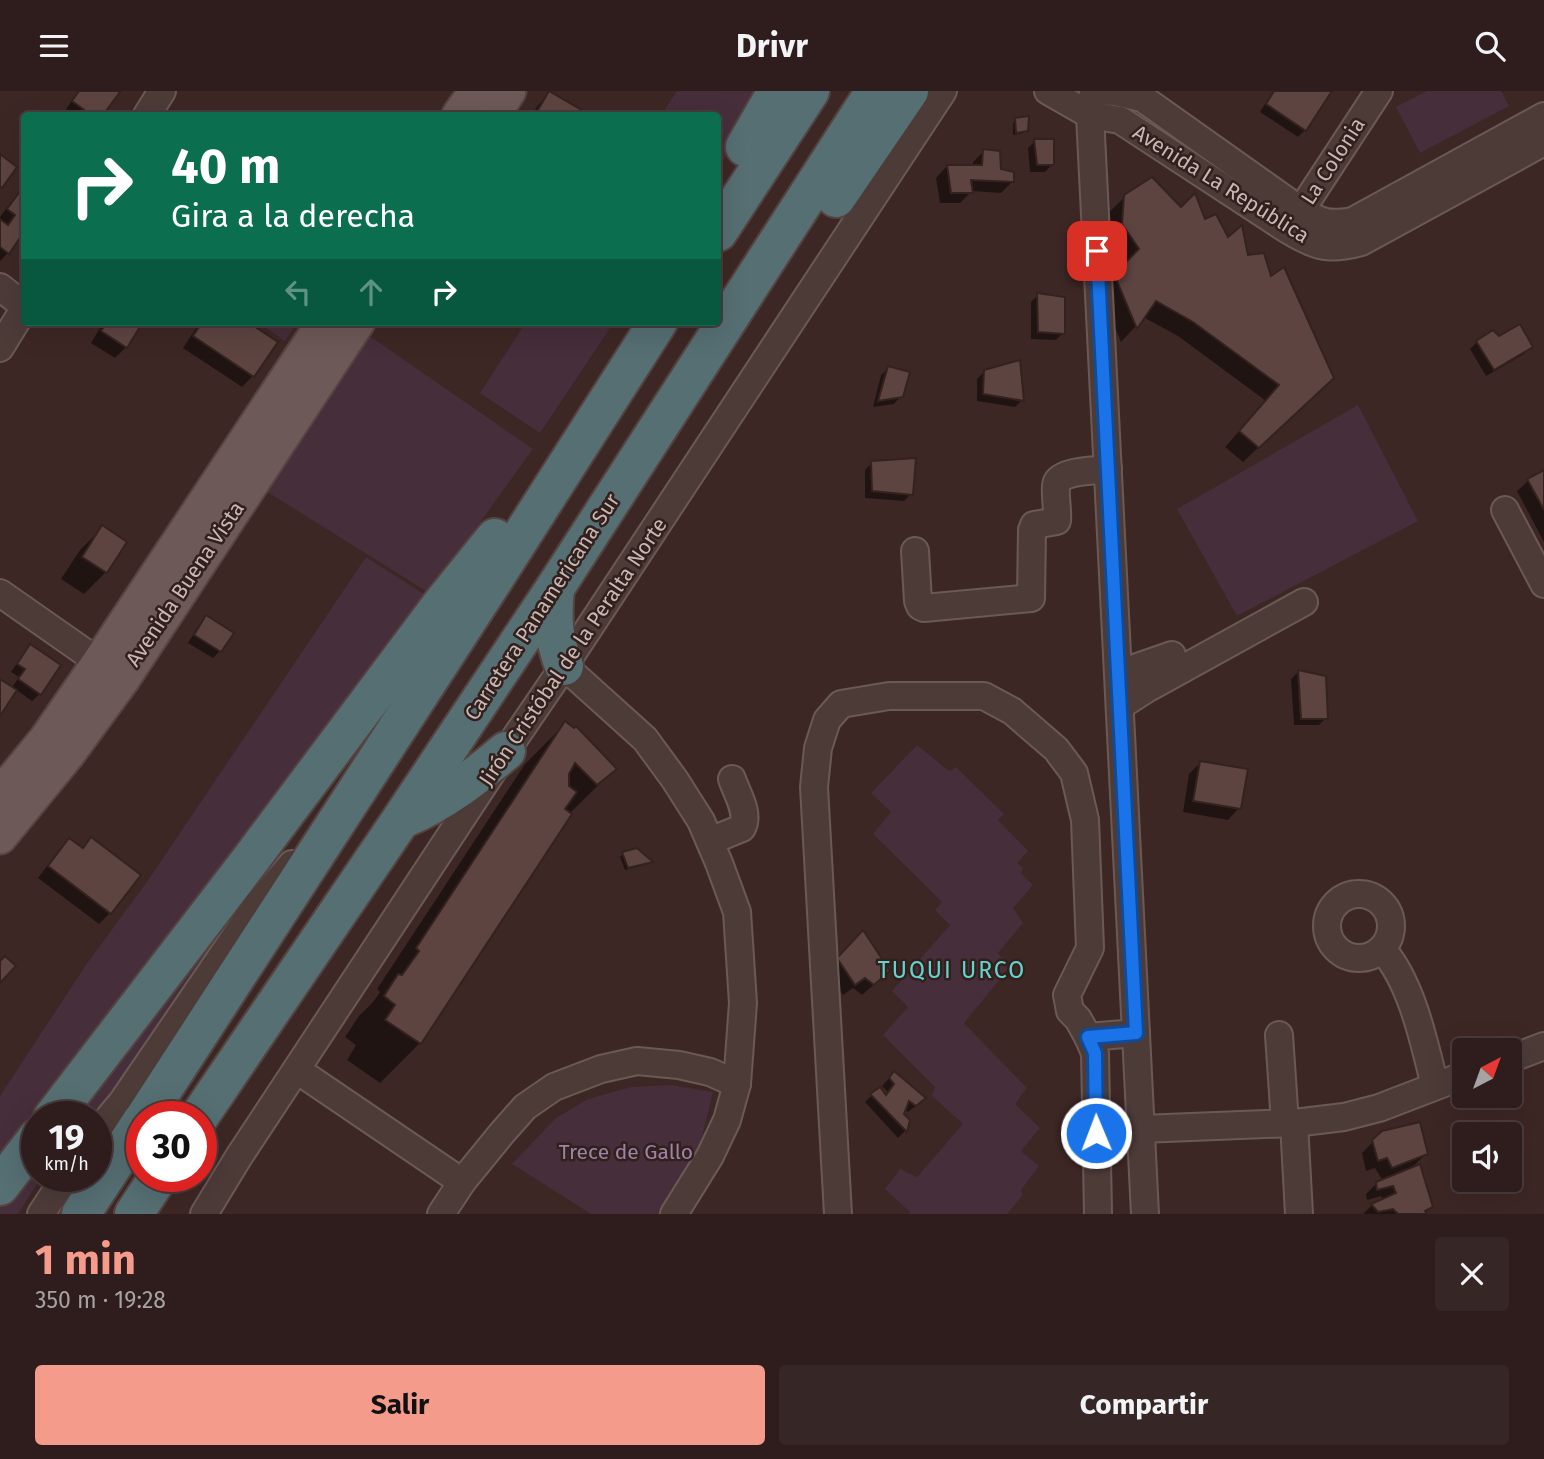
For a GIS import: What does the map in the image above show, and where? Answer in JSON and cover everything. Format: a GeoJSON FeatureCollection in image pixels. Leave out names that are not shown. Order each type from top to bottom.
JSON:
{"type":"FeatureCollection","features":[{"type":"Feature","properties":{"kind":"highway"},"geometry":{"type":"LineString","coordinates":[[721,200],[774,91]]}},
{"type":"Feature","properties":{"kind":"highway"},"geometry":{"type":"LineString","coordinates":[[721,227],[810,91]]}},
{"type":"Feature","properties":{"kind":"highway","name":"Carretera Panamericana Sur"},"geometry":{"type":"LineString","coordinates":[[211,1101],[555,588],[874,91]]}},
{"type":"Feature","properties":{"kind":"highway"},"geometry":{"type":"LineString","coordinates":[[718,336],[754,313],[909,91]]}},
{"type":"Feature","properties":{"kind":"highway"},"geometry":{"type":"LineString","coordinates":[[155,1101],[655,326]]}},
{"type":"Feature","properties":{"kind":"highway"},"geometry":{"type":"LineString","coordinates":[[65,1101],[251,859],[440,605],[609,398]]}},
{"type":"Feature","properties":{"kind":"highway"},"geometry":{"type":"LineString","coordinates":[[555,588],[555,643],[564,667]]}},
{"type":"Feature","properties":{"kind":"highway"},"geometry":{"type":"LineString","coordinates":[[400,821],[427,809],[476,776],[506,751]]}},
{"type":"Feature","properties":{"kind":"highway"},"geometry":{"type":"LineString","coordinates":[[81,1214],[126,1145]]}},
{"type":"Feature","properties":{"kind":"highway"},"geometry":{"type":"LineString","coordinates":[[0,1186],[21,1159]]}},
{"type":"Feature","properties":{"kind":"highway"},"geometry":{"type":"LineString","coordinates":[[134,1214],[148,1192]]}},
{"type":"Feature","properties":{"kind":"highway"},"geometry":{"type":"LineString","coordinates":[[161,1214],[173,1192]]}},
{"type":"Feature","properties":{"kind":"main road"},"geometry":{"type":"LineString","coordinates":[[461,112],[475,91]]}},
{"type":"Feature","properties":{"kind":"main road"},"geometry":{"type":"LineString","coordinates":[[495,112],[509,91]]}},
{"type":"Feature","properties":{"kind":"main road","name":"Avenida Buena Vista"},"geometry":{"type":"LineString","coordinates":[[300,384],[322,326]]}},
{"type":"Feature","properties":{"kind":"main road","name":"Avenida Buena Vista"},"geometry":{"type":"LineString","coordinates":[[0,837],[68,754],[111,670],[300,384],[354,326]]}},
{"type":"Feature","properties":{"kind":"main road","name":"Avenida Buena Vista"},"geometry":{"type":"LineString","coordinates":[[0,795],[46,739],[111,670]]}},
{"type":"Feature","properties":{"kind":"street"},"geometry":{"type":"LineString","coordinates":[[149,112],[162,91]]}},
{"type":"Feature","properties":{"kind":"street","name":"Jirón Cristóbal de la Peralta Norte"},"geometry":{"type":"LineString","coordinates":[[204,1214],[506,751],[943,91]]}},
{"type":"Feature","properties":{"kind":"street","name":"Avenida La República"},"geometry":{"type":"LineString","coordinates":[[1048,91],[1092,99],[1119,120],[1294,221],[1306,241],[1326,247],[1345,247],[1361,242],[1544,142]]}},
{"type":"Feature","properties":{"kind":"street","name":"La Colonia"},"geometry":{"type":"LineString","coordinates":[[1294,221],[1379,91]]}},
{"type":"Feature","properties":{"kind":"street"},"geometry":{"type":"LineString","coordinates":[[1092,99],[1144,1214]]}},
{"type":"Feature","properties":{"kind":"street","name":"Avenida La República"},"geometry":{"type":"LineString","coordinates":[[1294,221],[1335,224],[1353,221],[1544,116]]}},
{"type":"Feature","properties":{"kind":"street"},"geometry":{"type":"LineString","coordinates":[[0,288],[21,305]]}},
{"type":"Feature","properties":{"kind":"street"},"geometry":{"type":"LineString","coordinates":[[0,348],[21,312]]}},
{"type":"Feature","properties":{"kind":"street"},"geometry":{"type":"LineString","coordinates":[[915,551],[918,601],[924,608],[1031,598],[1032,530],[1034,525],[1057,521],[1057,481],[1062,476],[1108,469]]}},
{"type":"Feature","properties":{"kind":"street"},"geometry":{"type":"LineString","coordinates":[[1505,510],[1544,584]]}},
{"type":"Feature","properties":{"kind":"street"},"geometry":{"type":"LineString","coordinates":[[0,593],[111,670]]}},
{"type":"Feature","properties":{"kind":"street"},"geometry":{"type":"LineString","coordinates":[[1119,706],[1304,602]]}},
{"type":"Feature","properties":{"kind":"street"},"geometry":{"type":"LineString","coordinates":[[1118,672],[1171,655]]}},
{"type":"Feature","properties":{"kind":"street"},"geometry":{"type":"LineString","coordinates":[[564,667],[645,739],[675,780],[701,821],[737,912],[743,1003],[737,1084],[727,1120],[710,1156],[674,1214]]}},
{"type":"Feature","properties":{"kind":"street"},"geometry":{"type":"LineString","coordinates":[[838,1214],[814,787],[818,748],[827,720],[841,704],[889,696],[984,696],[1012,711],[1056,749],[1074,773],[1085,820],[1090,948],[1067,995],[1070,1011],[1088,1037],[1095,1053],[1098,1214]]}},
{"type":"Feature","properties":{"kind":"street"},"geometry":{"type":"LineString","coordinates":[[709,841],[742,828],[745,824],[745,814],[732,779]]}},
{"type":"Feature","properties":{"kind":"street"},"geometry":{"type":"LineString","coordinates":[[112,1114],[256,906],[358,789]]}},
{"type":"Feature","properties":{"kind":"street"},"geometry":{"type":"LineString","coordinates":[[1382,949],[1404,982],[1435,1086]]}},
{"type":"Feature","properties":{"kind":"street"},"geometry":{"type":"LineString","coordinates":[[1088,1037],[1136,1033]]}},
{"type":"Feature","properties":{"kind":"street"},"geometry":{"type":"LineString","coordinates":[[1279,1035],[1299,1214]]}},
{"type":"Feature","properties":{"kind":"street"},"geometry":{"type":"LineString","coordinates":[[1522,1055],[1544,1047]]}},
{"type":"Feature","properties":{"kind":"street"},"geometry":{"type":"LineString","coordinates":[[441,1214],[462,1182],[525,1107],[554,1087],[601,1069],[637,1061],[679,1065],[710,1072],[737,1084]]}},
{"type":"Feature","properties":{"kind":"street"},"geometry":{"type":"LineString","coordinates":[[297,1070],[462,1182]]}},
{"type":"Feature","properties":{"kind":"street"},"geometry":{"type":"LineString","coordinates":[[1141,1129],[1289,1123],[1360,1114],[1452,1080]]}},
{"type":"Feature","properties":{"kind":"street"},"geometry":{"type":"LineString","coordinates":[[41,1214],[55,1192]]}},
{"type":"Feature","properties":{"kind":"green space"},"geometry":{"type":"Polygon","coordinates":[[[677,91],[767,91],[721,163],[721,112],[663,112],[677,91]]]}},
{"type":"Feature","properties":{"kind":"green space"},"geometry":{"type":"Polygon","coordinates":[[[1427,91],[1501,91],[1509,106],[1420,153],[1396,107],[1427,91]]]}},
{"type":"Feature","properties":{"kind":"green space"},"geometry":{"type":"Polygon","coordinates":[[[263,326],[294,326],[285,341],[263,326]]]}},
{"type":"Feature","properties":{"kind":"green space"},"geometry":{"type":"Polygon","coordinates":[[[523,326],[611,326],[540,433],[480,393],[523,326]]]}},
{"type":"Feature","properties":{"kind":"green space"},"geometry":{"type":"Polygon","coordinates":[[[368,335],[533,449],[429,593],[266,491],[368,335]]]}},
{"type":"Feature","properties":{"kind":"green space"},"geometry":{"type":"Polygon","coordinates":[[[1358,405],[1418,521],[1237,616],[1177,509],[1358,405]]]}},
{"type":"Feature","properties":{"kind":"green space"},"geometry":{"type":"Polygon","coordinates":[[[366,557],[427,596],[50,1101],[21,1101],[21,1140],[0,1168],[0,1096],[86,965],[149,879],[366,557]]]}},
{"type":"Feature","properties":{"kind":"green space"},"geometry":{"type":"Polygon","coordinates":[[[917,745],[949,771],[956,767],[1004,814],[998,820],[1028,851],[1017,863],[1023,868],[1021,873],[1033,885],[1013,908],[1023,923],[998,953],[1010,967],[964,1023],[1027,1088],[1015,1104],[1040,1128],[1021,1151],[1039,1166],[1021,1190],[1023,1195],[1007,1214],[909,1214],[910,1212],[885,1189],[900,1169],[917,1177],[963,1124],[932,1096],[935,1087],[883,1035],[908,1007],[892,991],[950,925],[935,910],[942,902],[873,834],[891,812],[871,793],[917,745]]]}},
{"type":"Feature","properties":{"kind":"green space"},"geometry":{"type":"Polygon","coordinates":[[[249,891],[114,1096],[107,1101],[81,1101],[249,891]]]}},
{"type":"Feature","properties":{"kind":"green space","name":"Trece de Gallo"},"geometry":{"type":"Polygon","coordinates":[[[670,1085],[713,1092],[698,1153],[661,1214],[591,1214],[512,1164],[556,1118],[588,1099],[631,1087],[670,1085]]]}},
{"type":"Feature","properties":{"kind":"green space"},"geometry":{"type":"Polygon","coordinates":[[[21,1174],[21,1192],[32,1192],[18,1214],[0,1214],[0,1200],[21,1174]]]}},
{"type":"Feature","properties":{"kind":"building"},"geometry":{"type":"Polygon","coordinates":[[[79,91],[120,92],[105,112],[87,112],[72,101],[79,91]]]}},
{"type":"Feature","properties":{"kind":"building"},"geometry":{"type":"Polygon","coordinates":[[[549,91],[585,112],[537,112],[549,91]]]}},
{"type":"Feature","properties":{"kind":"building"},"geometry":{"type":"Polygon","coordinates":[[[1274,91],[1332,91],[1306,131],[1266,104],[1274,91]]]}},
{"type":"Feature","properties":{"kind":"building"},"geometry":{"type":"Polygon","coordinates":[[[1029,116],[1028,131],[1016,133],[1015,118],[1029,116]]]}},
{"type":"Feature","properties":{"kind":"building"},"geometry":{"type":"Polygon","coordinates":[[[1034,139],[1054,139],[1054,165],[1037,165],[1034,139]]]}},
{"type":"Feature","properties":{"kind":"building"},"geometry":{"type":"Polygon","coordinates":[[[983,149],[1000,151],[1001,169],[1014,172],[1014,182],[971,180],[973,193],[951,193],[947,165],[982,165],[983,149]]]}},
{"type":"Feature","properties":{"kind":"building"},"geometry":{"type":"Polygon","coordinates":[[[0,154],[17,167],[2,188],[0,187],[0,154]]]}},
{"type":"Feature","properties":{"kind":"building"},"geometry":{"type":"Polygon","coordinates":[[[1152,177],[1181,207],[1195,193],[1205,219],[1216,214],[1228,237],[1242,225],[1248,255],[1264,253],[1271,276],[1284,267],[1334,378],[1259,448],[1239,431],[1279,385],[1193,322],[1156,301],[1137,329],[1114,274],[1139,249],[1122,224],[1124,195],[1152,177]]]}},
{"type":"Feature","properties":{"kind":"building"},"geometry":{"type":"Polygon","coordinates":[[[21,190],[21,236],[9,254],[0,247],[0,219],[8,225],[15,215],[7,209],[21,190]]]}},
{"type":"Feature","properties":{"kind":"building"},"geometry":{"type":"Polygon","coordinates":[[[1037,293],[1065,297],[1065,334],[1038,332],[1037,293]]]}},
{"type":"Feature","properties":{"kind":"building"},"geometry":{"type":"Polygon","coordinates":[[[1520,324],[1533,347],[1494,370],[1476,341],[1493,330],[1499,336],[1520,324]]]}},
{"type":"Feature","properties":{"kind":"building"},"geometry":{"type":"Polygon","coordinates":[[[104,326],[141,326],[127,348],[101,331],[104,326]]]}},
{"type":"Feature","properties":{"kind":"building"},"geometry":{"type":"Polygon","coordinates":[[[199,326],[254,326],[278,342],[254,377],[193,336],[199,326]]]}},
{"type":"Feature","properties":{"kind":"building"},"geometry":{"type":"Polygon","coordinates":[[[1020,360],[1024,401],[983,394],[984,370],[1020,360]]]}},
{"type":"Feature","properties":{"kind":"building"},"geometry":{"type":"Polygon","coordinates":[[[888,366],[910,372],[903,397],[878,401],[888,366]]]}},
{"type":"Feature","properties":{"kind":"building"},"geometry":{"type":"Polygon","coordinates":[[[916,458],[913,495],[872,491],[871,461],[916,458]]]}},
{"type":"Feature","properties":{"kind":"building"},"geometry":{"type":"Polygon","coordinates":[[[1544,470],[1544,510],[1527,479],[1544,470]]]}},
{"type":"Feature","properties":{"kind":"building"},"geometry":{"type":"Polygon","coordinates":[[[102,525],[127,542],[107,573],[82,557],[102,525]]]}},
{"type":"Feature","properties":{"kind":"building"},"geometry":{"type":"Polygon","coordinates":[[[206,615],[234,633],[221,652],[194,635],[206,615]]]}},
{"type":"Feature","properties":{"kind":"building"},"geometry":{"type":"Polygon","coordinates":[[[30,644],[61,665],[41,695],[18,679],[25,669],[17,664],[30,644]]]}},
{"type":"Feature","properties":{"kind":"building"},"geometry":{"type":"Polygon","coordinates":[[[1298,670],[1326,676],[1328,719],[1301,719],[1298,670]]]}},
{"type":"Feature","properties":{"kind":"building"},"geometry":{"type":"Polygon","coordinates":[[[0,679],[17,690],[0,716],[0,679]]]}},
{"type":"Feature","properties":{"kind":"building"},"geometry":{"type":"Polygon","coordinates":[[[565,721],[574,728],[576,726],[617,769],[597,785],[575,763],[569,774],[569,786],[577,792],[565,809],[572,814],[421,1044],[385,1020],[395,1005],[384,996],[398,974],[402,975],[419,951],[416,948],[565,721]]]}},
{"type":"Feature","properties":{"kind":"building"},"geometry":{"type":"Polygon","coordinates":[[[1200,761],[1248,769],[1241,809],[1193,801],[1200,761]]]}},
{"type":"Feature","properties":{"kind":"building"},"geometry":{"type":"Polygon","coordinates":[[[91,837],[141,875],[111,914],[48,866],[69,838],[83,848],[91,837]]]}},
{"type":"Feature","properties":{"kind":"building"},"geometry":{"type":"Polygon","coordinates":[[[637,848],[653,862],[628,868],[622,852],[637,848]]]}},
{"type":"Feature","properties":{"kind":"building"},"geometry":{"type":"Polygon","coordinates":[[[863,930],[890,971],[874,985],[865,978],[855,985],[837,958],[863,930]]]}},
{"type":"Feature","properties":{"kind":"building"},"geometry":{"type":"Polygon","coordinates":[[[5,956],[16,966],[0,983],[0,961],[5,956]]]}},
{"type":"Feature","properties":{"kind":"building"},"geometry":{"type":"Polygon","coordinates":[[[894,1071],[926,1098],[916,1106],[909,1101],[904,1114],[910,1120],[907,1132],[870,1094],[880,1087],[886,1095],[894,1084],[889,1078],[894,1071]]]}},
{"type":"Feature","properties":{"kind":"building"},"geometry":{"type":"Polygon","coordinates":[[[1420,1122],[1428,1154],[1392,1168],[1387,1158],[1378,1161],[1372,1140],[1382,1131],[1420,1122]]]}},
{"type":"Feature","properties":{"kind":"building"},"geometry":{"type":"Polygon","coordinates":[[[1420,1164],[1433,1207],[1425,1211],[1427,1214],[1398,1214],[1393,1209],[1378,1212],[1371,1204],[1396,1193],[1393,1186],[1377,1190],[1376,1182],[1420,1164]]]}},
{"type":"Feature","properties":{"kind":"district","name":"TUQUI URCO"},"geometry":{"type":"Point","coordinates":[952,970]}},
{"type":"Feature","properties":{"kind":"route"},"geometry":{"type":"LineString","coordinates":[[1096,1133],[1095,1053],[1088,1037],[1136,1033],[1097,251]]}}]}
